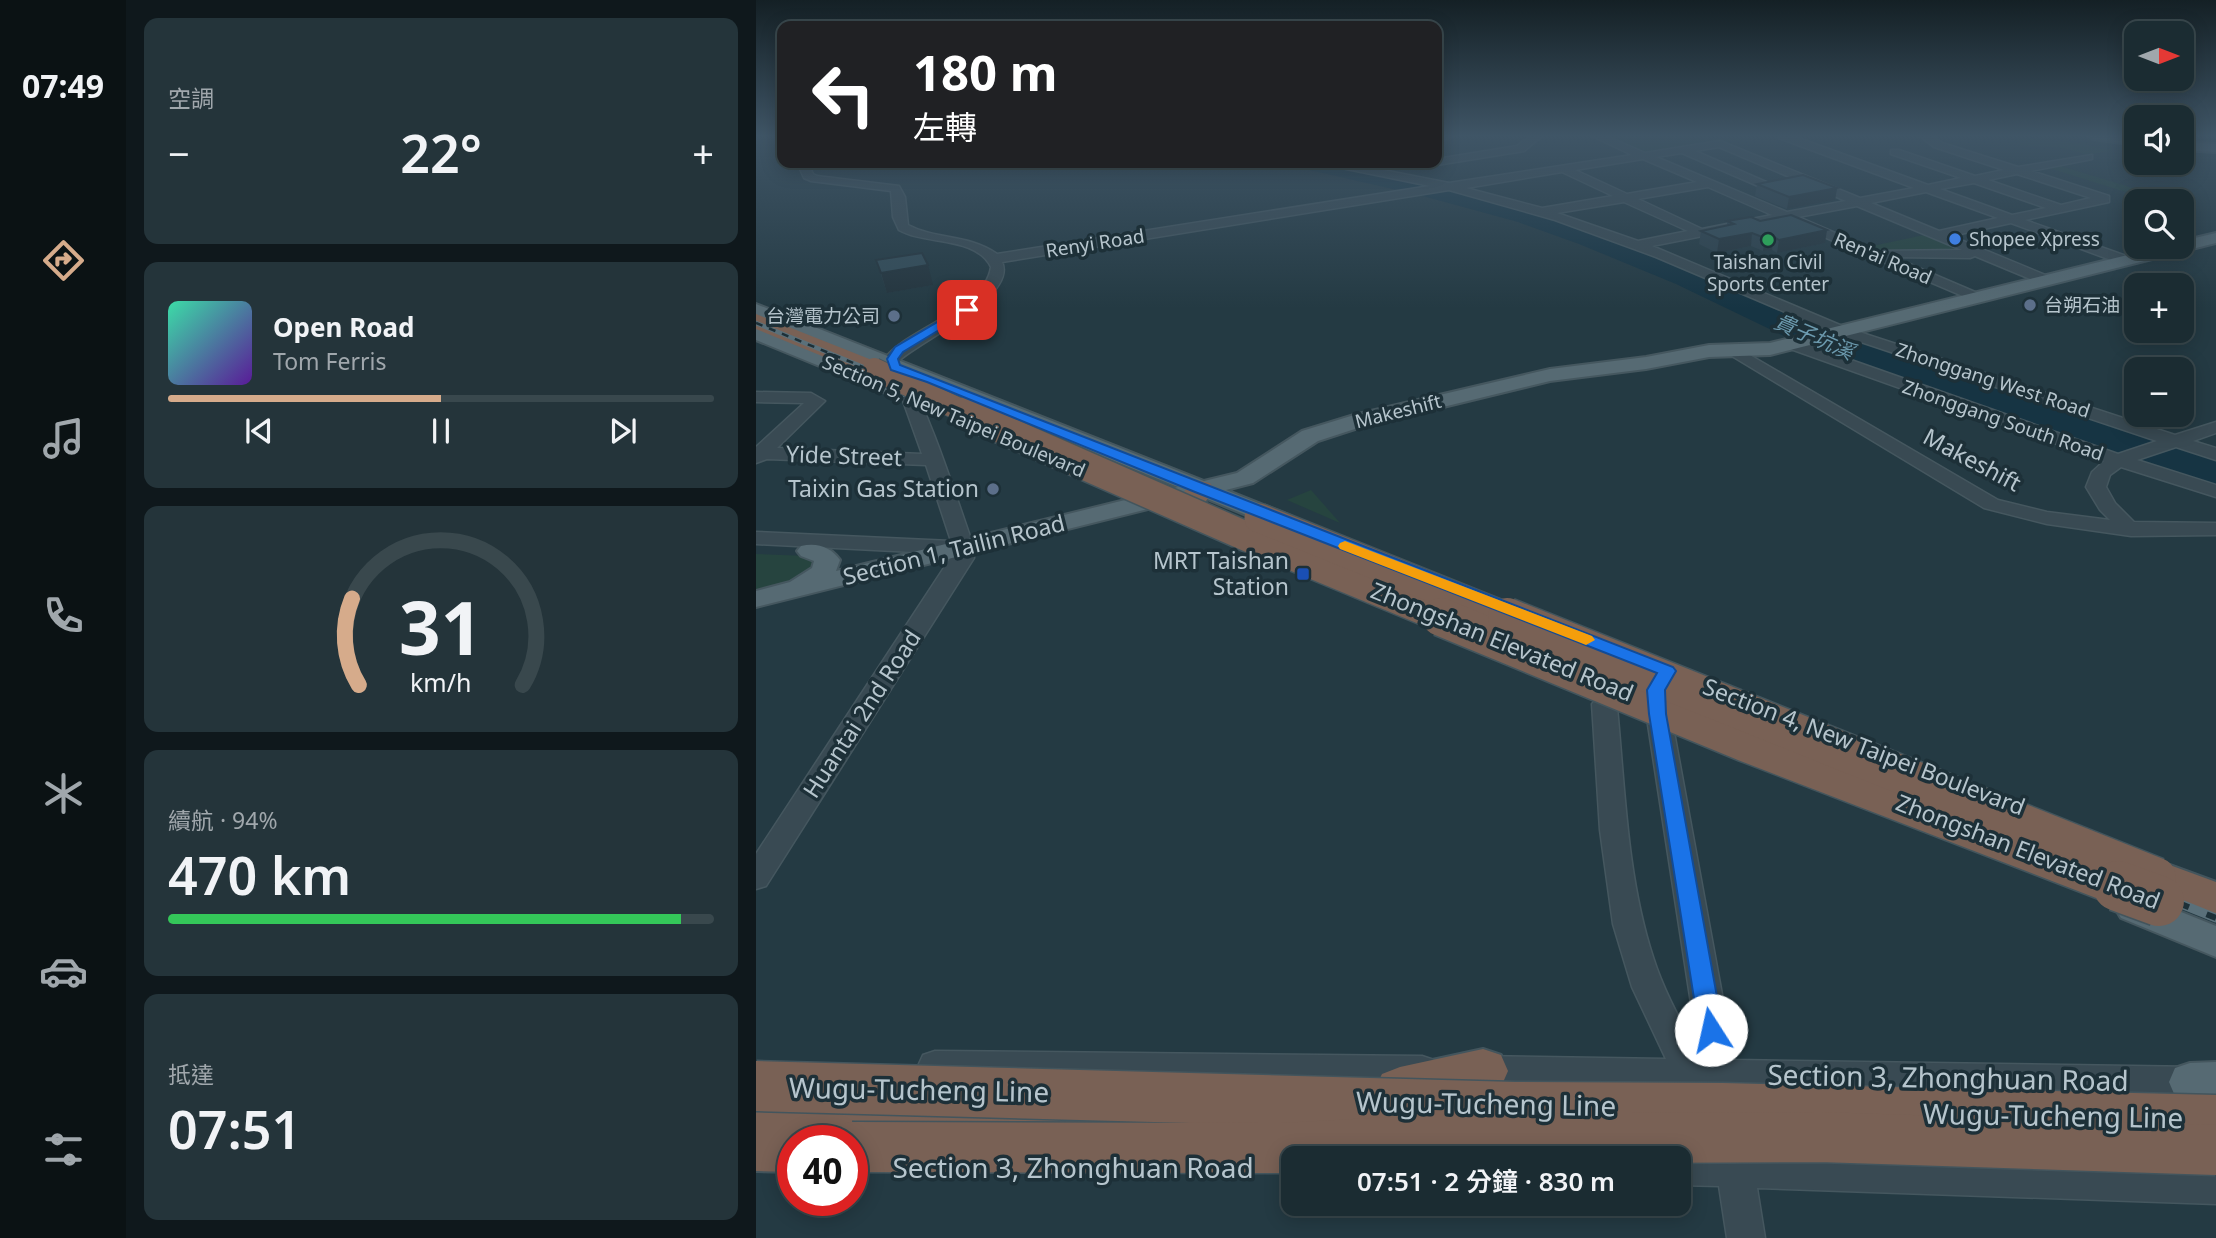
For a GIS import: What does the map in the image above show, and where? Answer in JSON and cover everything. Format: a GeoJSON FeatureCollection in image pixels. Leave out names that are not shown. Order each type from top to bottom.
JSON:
{"type":"FeatureCollection","features":[{"type":"Feature","properties":{"kind":"highway","name":"Zhongshan Elevated Road"},"geometry":{"type":"LineString","coordinates":[[756,321],[885,368],[958,410],[1114,476],[1259,542],[1744,742],[1962,828],[2158,889],[2216,900]]}},
{"type":"Feature","properties":{"kind":"highway"},"geometry":{"type":"LineString","coordinates":[[1151,501],[1196,495],[1415,592],[2158,889]]}},
{"type":"Feature","properties":{"kind":"highway","name":"Zhongshan Elevated Road"},"geometry":{"type":"LineString","coordinates":[[2158,889],[2216,925]]}},
{"type":"Feature","properties":{"kind":"highway"},"geometry":{"type":"LineString","coordinates":[[868,1133],[1272,1120],[1483,1071]]}},
{"type":"Feature","properties":{"kind":"highway","name":"Wugu-Tucheng Line"},"geometry":{"type":"LineString","coordinates":[[756,1086],[1515,1107],[1723,1108],[2209,1092]]}},
{"type":"Feature","properties":{"kind":"highway"},"geometry":{"type":"LineString","coordinates":[[756,1117],[806,1125]]}},
{"type":"Feature","properties":{"kind":"highway"},"geometry":{"type":"LineString","coordinates":[[1272,1120],[1389,1146]]}},
{"type":"Feature","properties":{"kind":"highway","name":"Wugu-Tucheng Line"},"geometry":{"type":"LineString","coordinates":[[868,1133],[1282,1148],[1445,1139],[1820,1137],[2216,1150]]}},
{"type":"Feature","properties":{"kind":"highway"},"geometry":{"type":"LineString","coordinates":[[756,1146],[777,1147]]}},
{"type":"Feature","properties":{"kind":"main road","name":"Makeshift"},"geometry":{"type":"LineString","coordinates":[[2194,243],[2216,238]]}},
{"type":"Feature","properties":{"kind":"main road","name":"Makeshift"},"geometry":{"type":"LineString","coordinates":[[1196,495],[1245,478],[1310,436],[1354,422],[1550,375],[1730,349],[1770,349],[2128,259]]}},
{"type":"Feature","properties":{"kind":"main road","name":"Section 5, New Taipei Boulevard"},"geometry":{"type":"LineString","coordinates":[[756,309],[885,368],[1044,425],[1196,495]]}},
{"type":"Feature","properties":{"kind":"main road","name":"Section 5, New Taipei Boulevard"},"geometry":{"type":"LineString","coordinates":[[756,332],[909,395],[1151,501]]}},
{"type":"Feature","properties":{"kind":"main road"},"geometry":{"type":"LineString","coordinates":[[1010,440],[1019,429],[1044,425]]}},
{"type":"Feature","properties":{"kind":"main road","name":"Section 4, New Taipei Boulevard"},"geometry":{"type":"LineString","coordinates":[[1196,495],[1660,692],[2216,942]]}},
{"type":"Feature","properties":{"kind":"main road","name":"Section 4, New Taipei Boulevard"},"geometry":{"type":"LineString","coordinates":[[1151,501],[1363,593],[1614,696],[1660,692],[2216,884]]}},
{"type":"Feature","properties":{"kind":"main road","name":"Section 1, Tailin Road"},"geometry":{"type":"LineString","coordinates":[[756,599],[927,562],[1151,501]]}},
{"type":"Feature","properties":{"kind":"main road","name":"Section 1, Tailin Road"},"geometry":{"type":"LineString","coordinates":[[963,553],[999,549]]}},
{"type":"Feature","properties":{"kind":"main road"},"geometry":{"type":"LineString","coordinates":[[798,588],[820,576],[827,568],[827,560],[822,555],[810,551]]}},
{"type":"Feature","properties":{"kind":"main road","name":"Section 4, New Taipei Boulevard"},"geometry":{"type":"LineString","coordinates":[[1660,692],[2216,914]]}},
{"type":"Feature","properties":{"kind":"street"},"geometry":{"type":"LineString","coordinates":[[756,538],[963,553],[909,395],[885,368],[899,350],[959,315],[994,283],[999,272],[998,264],[967,243],[908,230],[899,222],[898,193]]}},
{"type":"Feature","properties":{"kind":"street","name":"Renyi Road"},"geometry":{"type":"LineString","coordinates":[[993,259],[1411,193]]}},
{"type":"Feature","properties":{"kind":"street","name":"Zhonggang West Road"},"geometry":{"type":"LineString","coordinates":[[1468,193],[1540,211],[1632,245],[1838,332],[2216,454]]}},
{"type":"Feature","properties":{"kind":"street"},"geometry":{"type":"LineString","coordinates":[[1617,193],[1699,232]]}},
{"type":"Feature","properties":{"kind":"street"},"geometry":{"type":"LineString","coordinates":[[1540,211],[1653,193]]}},
{"type":"Feature","properties":{"kind":"street","name":"Ren'ai Road"},"geometry":{"type":"LineString","coordinates":[[1729,193],[1977,298]]}},
{"type":"Feature","properties":{"kind":"street"},"geometry":{"type":"LineString","coordinates":[[1837,193],[2045,280]]}},
{"type":"Feature","properties":{"kind":"street"},"geometry":{"type":"LineString","coordinates":[[1632,245],[1905,193]]}},
{"type":"Feature","properties":{"kind":"street"},"geometry":{"type":"LineString","coordinates":[[1942,193],[2124,260]]}},
{"type":"Feature","properties":{"kind":"street"},"geometry":{"type":"LineString","coordinates":[[2013,193],[2061,209]]}},
{"type":"Feature","properties":{"kind":"street"},"geometry":{"type":"LineString","coordinates":[[1938,235],[2105,199],[2086,193]]}},
{"type":"Feature","properties":{"kind":"street"},"geometry":{"type":"LineString","coordinates":[[1869,253],[1984,254]]}},
{"type":"Feature","properties":{"kind":"street","name":"Zhonggang South Road"},"geometry":{"type":"LineString","coordinates":[[1794,343],[2216,491]]}},
{"type":"Feature","properties":{"kind":"street","name":"Makeshift"},"geometry":{"type":"LineString","coordinates":[[1730,349],[1991,504],[2056,520],[2131,530],[2216,529]]}},
{"type":"Feature","properties":{"kind":"street"},"geometry":{"type":"LineString","coordinates":[[756,397],[811,398],[816,401],[758,455]]}},
{"type":"Feature","properties":{"kind":"street"},"geometry":{"type":"LineString","coordinates":[[2131,530],[2107,506],[2096,487],[2101,472],[2121,459],[2216,427]]}},
{"type":"Feature","properties":{"kind":"street","name":"Yide Street"},"geometry":{"type":"LineString","coordinates":[[758,455],[933,460]]}},
{"type":"Feature","properties":{"kind":"street"},"geometry":{"type":"LineString","coordinates":[[756,549],[927,562]]}},
{"type":"Feature","properties":{"kind":"street","name":"Huantai 2nd Road"},"geometry":{"type":"LineString","coordinates":[[756,878],[963,553]]}},
{"type":"Feature","properties":{"kind":"street"},"geometry":{"type":"LineString","coordinates":[[1660,692],[1704,1073],[1734,1167],[1746,1238]]}},
{"type":"Feature","properties":{"kind":"street"},"geometry":{"type":"LineString","coordinates":[[1614,696],[1604,704],[1625,905],[1636,955],[1667,1027],[1704,1073]]}},
{"type":"Feature","properties":{"kind":"street","name":"Section 3, Zhonghuan Road"},"geometry":{"type":"LineString","coordinates":[[756,1064],[1704,1073],[2209,1092]]}},
{"type":"Feature","properties":{"kind":"street","name":"Section 3, Zhonghuan Road"},"geometry":{"type":"LineString","coordinates":[[868,1169],[1281,1166]]}},
{"type":"Feature","properties":{"kind":"street"},"geometry":{"type":"LineString","coordinates":[[1691,1167],[2216,1185]]}},
{"type":"Feature","properties":{"kind":"street"},"geometry":{"type":"LineString","coordinates":[[756,1170],[777,1169]]}},
{"type":"Feature","properties":{"kind":"green space"},"geometry":{"type":"Polygon","coordinates":[[[1924,235],[1967,252],[1872,251],[1863,248],[1924,235]]]}},
{"type":"Feature","properties":{"kind":"green space"},"geometry":{"type":"Polygon","coordinates":[[[1311,490],[1340,523],[1287,500],[1311,490]]]}},
{"type":"Feature","properties":{"kind":"green space"},"geometry":{"type":"Polygon","coordinates":[[[756,554],[816,558],[809,578],[756,592],[756,554]]]}},
{"type":"Feature","properties":{"kind":"water"},"geometry":{"type":"Polygon","coordinates":[[[1409,193],[1458,193],[1564,224],[1667,262],[1817,329],[1786,337],[1676,284],[1579,244],[1518,222],[1409,193]]]}},
{"type":"Feature","properties":{"kind":"water"},"geometry":{"type":"Polygon","coordinates":[[[1842,338],[1885,349],[2216,457],[2216,487],[1805,346],[1842,338]]]}},
{"type":"Feature","properties":{"kind":"building"},"geometry":{"type":"Polygon","coordinates":[[[1779,193],[1812,193],[1789,197],[1779,193]]]}},
{"type":"Feature","properties":{"kind":"building"},"geometry":{"type":"Polygon","coordinates":[[[1791,215],[1827,230],[1779,240],[1752,233],[1719,239],[1701,231],[1734,224],[1727,221],[1751,217],[1760,221],[1791,215]]]}},
{"type":"Feature","properties":{"kind":"building"},"geometry":{"type":"Polygon","coordinates":[[[922,253],[928,265],[881,273],[876,260],[922,253]]]}},
{"type":"Feature","properties":{"kind":"railway"},"geometry":{"type":"LineString","coordinates":[[756,323],[975,413]]}},
{"type":"Feature","properties":{"kind":"railway"},"geometry":{"type":"LineString","coordinates":[[970,412],[1473,619]]}},
{"type":"Feature","properties":{"kind":"railway"},"geometry":{"type":"LineString","coordinates":[[1469,617],[2140,888]]}},
{"type":"Feature","properties":{"kind":"railway"},"geometry":{"type":"LineString","coordinates":[[2136,886],[2216,918]]}},
{"type":"Feature","properties":{"kind":"slow traffic"},"geometry":{"type":"LineString","coordinates":[[1345,546],[1586,640]]}},
{"type":"Feature","properties":{"kind":"place","name":"Shopee Xpress"},"geometry":{"type":"Point","coordinates":[1955,239]}},
{"type":"Feature","properties":{"kind":"place","name":"Taishan Civil Sports Center"},"geometry":{"type":"Point","coordinates":[1768,240]}},
{"type":"Feature","properties":{"kind":"place","name":"台朔石油"},"geometry":{"type":"Point","coordinates":[2030,305]}},
{"type":"Feature","properties":{"kind":"place","name":"台灣電力公司"},"geometry":{"type":"Point","coordinates":[894,316]}},
{"type":"Feature","properties":{"kind":"place","name":"Taixin Gas Station"},"geometry":{"type":"Point","coordinates":[993,489]}},
{"type":"Feature","properties":{"kind":"place","name":"MRT Taishan Station"},"geometry":{"type":"Point","coordinates":[1303,574]}},
{"type":"Feature","properties":{"kind":"route"},"geometry":{"type":"LineString","coordinates":[[967,310],[899,350],[892,359],[895,367],[1667,671],[1656,690],[1657,714],[1711,1030]]}},
{"type":"Feature","properties":{"kind":"water label","name":"貴子坑溪"},"geometry":{"type":"Point","coordinates":[1814,337]}}]}
